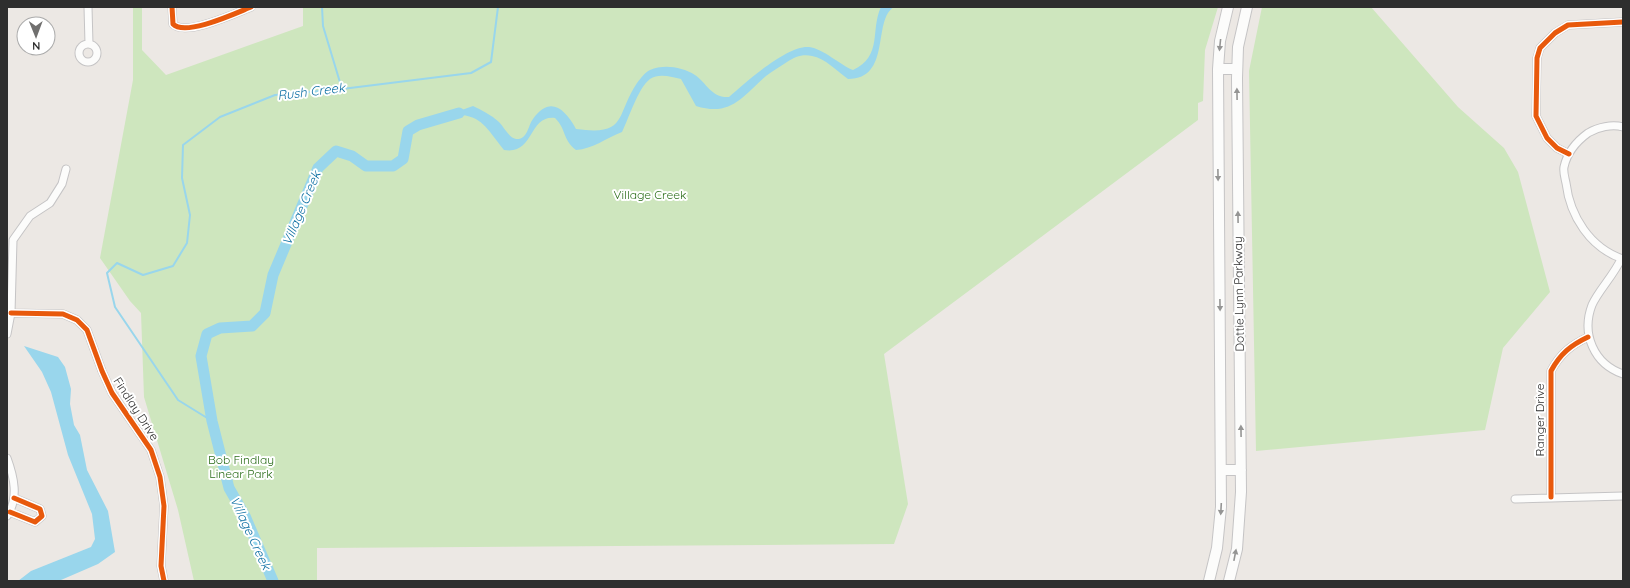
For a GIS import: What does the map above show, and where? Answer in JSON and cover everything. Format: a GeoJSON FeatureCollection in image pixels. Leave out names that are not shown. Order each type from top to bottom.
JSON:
{"type":"FeatureCollection","features":[{"type":"Feature","properties":{"kind":"main road","name":"Dottie Lynn Parkway"},"geometry":{"type":"LineString","coordinates":[[1209,581],[1220,529],[1222,470],[1218,69],[1220,41],[1228,7]]}},
{"type":"Feature","properties":{"kind":"main road","name":"Dottie Lynn Parkway"},"geometry":{"type":"LineString","coordinates":[[1229,581],[1240,526],[1241,470],[1237,69],[1238,47],[1247,7]]}},
{"type":"Feature","properties":{"kind":"main road"},"geometry":{"type":"LineString","coordinates":[[1218,69],[1237,69]]}},
{"type":"Feature","properties":{"kind":"main road"},"geometry":{"type":"LineString","coordinates":[[1222,470],[1241,470]]}},
{"type":"Feature","properties":{"kind":"street"},"geometry":{"type":"LineString","coordinates":[[88,7],[88,44]]}},
{"type":"Feature","properties":{"kind":"street"},"geometry":{"type":"LineString","coordinates":[[172,7],[173,24],[180,28],[203,25],[251,7]]}},
{"type":"Feature","properties":{"kind":"street"},"geometry":{"type":"LineString","coordinates":[[1569,154],[1557,148],[1547,138],[1536,116],[1537,58],[1540,48],[1555,33],[1568,25],[1623,22]]}},
{"type":"Feature","properties":{"kind":"street"},"geometry":{"type":"LineString","coordinates":[[1623,127],[1616,126],[1594,130],[1580,139],[1569,154],[1564,168],[1567,193],[1573,212],[1591,239],[1604,250],[1622,259],[1616,271],[1592,305],[1588,321],[1588,337],[1596,355],[1603,364],[1613,371],[1623,374]]}},
{"type":"Feature","properties":{"kind":"street"},"geometry":{"type":"LineString","coordinates":[[7,334],[11,313],[10,239],[30,216],[50,204],[62,184],[66,169]]}},
{"type":"Feature","properties":{"kind":"street","name":"Findlay Drive"},"geometry":{"type":"LineString","coordinates":[[11,313],[63,314],[77,320],[88,330],[102,371],[112,393],[151,450],[160,477],[164,506],[161,566],[164,581]]}},
{"type":"Feature","properties":{"kind":"street","name":"Ranger Drive"},"geometry":{"type":"LineString","coordinates":[[1551,497],[1551,371],[1558,358],[1569,347],[1588,337]]}},
{"type":"Feature","properties":{"kind":"street"},"geometry":{"type":"LineString","coordinates":[[7,458],[14,480],[14,498],[8,514],[36,522],[42,516],[40,509],[14,498]]}},
{"type":"Feature","properties":{"kind":"street"},"geometry":{"type":"LineString","coordinates":[[1515,498],[1623,496]]}},
{"type":"Feature","properties":{"kind":"green space","name":"Village Creek"},"geometry":{"type":"Polygon","coordinates":[[[133,7],[142,7],[142,50],[166,75],[303,26],[303,7],[1218,7],[1205,50],[1203,101],[1198,103],[1198,120],[884,354],[908,504],[894,544],[317,548],[317,581],[194,581],[178,510],[144,397],[141,313],[130,301],[100,258],[133,80],[133,7]]]}},
{"type":"Feature","properties":{"kind":"green space"},"geometry":{"type":"Polygon","coordinates":[[[1262,7],[1371,7],[1458,107],[1504,148],[1518,172],[1550,292],[1503,348],[1485,430],[1256,451],[1249,71],[1262,7]]]}},
{"type":"Feature","properties":{"kind":"water"},"geometry":{"type":"Polygon","coordinates":[[[881,7],[894,7],[888,14],[884,24],[876,60],[871,70],[862,76],[848,79],[822,59],[808,55],[799,56],[768,74],[743,98],[735,103],[718,109],[708,109],[696,106],[681,79],[657,76],[650,79],[642,89],[622,132],[588,148],[576,150],[568,142],[559,122],[555,118],[546,119],[540,122],[521,147],[514,150],[504,150],[486,127],[474,118],[457,115],[445,116],[473,106],[496,119],[511,137],[520,139],[525,135],[531,122],[539,112],[551,106],[562,111],[576,129],[593,130],[604,129],[612,126],[618,121],[637,83],[646,72],[655,68],[673,67],[690,72],[699,78],[713,93],[723,97],[729,97],[778,58],[800,48],[815,48],[853,70],[862,64],[872,50],[876,25],[881,7]]]}},
{"type":"Feature","properties":{"kind":"water"},"geometry":{"type":"Polygon","coordinates":[[[24,346],[58,357],[65,367],[71,389],[70,404],[74,425],[80,435],[87,470],[108,511],[115,552],[98,564],[61,580],[18,581],[31,571],[91,547],[95,539],[92,514],[68,455],[51,392],[42,372],[24,346]]]}},
{"type":"Feature","properties":{"kind":"waterway"},"geometry":{"type":"LineString","coordinates":[[322,7],[323,26],[342,89]]}},
{"type":"Feature","properties":{"kind":"waterway","name":"Rush Creek"},"geometry":{"type":"LineString","coordinates":[[212,421],[178,400],[115,307],[107,273],[117,263],[143,275],[173,266],[187,243],[190,215],[182,178],[183,145],[220,117],[275,95],[342,89],[471,73],[491,62],[498,7]]}},
{"type":"Feature","properties":{"kind":"waterway","name":"Village Creek"},"geometry":{"type":"LineString","coordinates":[[273,581],[245,516],[229,488],[212,421],[201,356],[207,334],[220,328],[252,326],[265,313],[273,275],[318,168],[336,151],[352,156],[366,166],[393,166],[403,159],[408,131],[418,125],[459,113]]}},
{"type":"Feature","properties":{"kind":"cycle path"},"geometry":{"type":"LineString","coordinates":[[172,7],[173,24],[179,27],[188,28],[211,23],[251,7]]}},
{"type":"Feature","properties":{"kind":"cycle path"},"geometry":{"type":"LineString","coordinates":[[1569,154],[1557,148],[1547,138],[1536,116],[1537,58],[1540,48],[1555,33],[1568,25],[1623,22]]}},
{"type":"Feature","properties":{"kind":"cycle path"},"geometry":{"type":"LineString","coordinates":[[11,313],[63,314],[77,320],[87,330],[112,393],[151,450],[160,477],[164,506],[161,566],[164,581]]}},
{"type":"Feature","properties":{"kind":"cycle path"},"geometry":{"type":"LineString","coordinates":[[1551,497],[1551,371],[1566,351],[1576,343],[1588,337]]}},
{"type":"Feature","properties":{"kind":"cycle path"},"geometry":{"type":"LineString","coordinates":[[10,512],[35,522],[42,516],[40,509],[14,498]]}},
{"type":"Feature","properties":{"kind":"park label","name":"Bob Findlay Linear Park"},"geometry":{"type":"Point","coordinates":[241,467]}}]}
